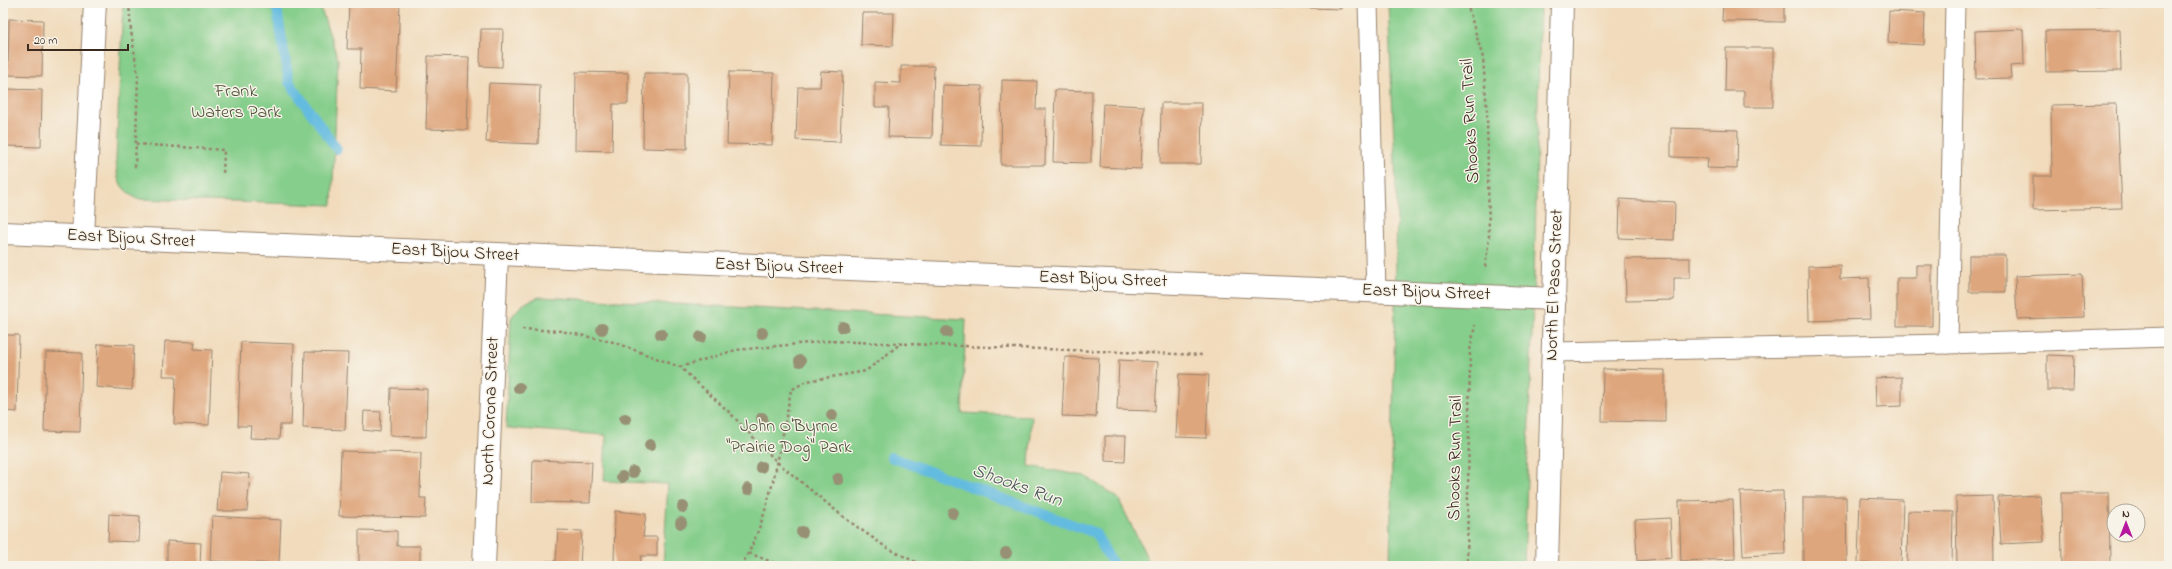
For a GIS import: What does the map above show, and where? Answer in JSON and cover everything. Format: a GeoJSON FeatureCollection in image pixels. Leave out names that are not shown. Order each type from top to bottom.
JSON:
{"type":"FeatureCollection","features":[{"type":"Feature","properties":{"kind":"street"},"geometry":{"type":"LineString","coordinates":[[83,236],[95,3]]}},
{"type":"Feature","properties":{"kind":"street","name":"North El Paso Street"},"geometry":{"type":"LineString","coordinates":[[1547,566],[1562,3]]}},
{"type":"Feature","properties":{"kind":"street","name":"East Bijou Street"},"geometry":{"type":"LineString","coordinates":[[3,233],[1555,299]]}},
{"type":"Feature","properties":{"kind":"street","name":"North Corona Street"},"geometry":{"type":"LineString","coordinates":[[484,566],[497,255]]}},
{"type":"Feature","properties":{"kind":"lane"},"geometry":{"type":"LineString","coordinates":[[1368,3],[1376,291]]}},
{"type":"Feature","properties":{"kind":"lane"},"geometry":{"type":"LineString","coordinates":[[1948,344],[1955,3]]}},
{"type":"Feature","properties":{"kind":"lane"},"geometry":{"type":"LineString","coordinates":[[1553,352],[1948,344],[2169,337]]}},
{"type":"Feature","properties":{"kind":"path"},"geometry":{"type":"LineString","coordinates":[[129,3],[131,31],[138,76],[135,170]]}},
{"type":"Feature","properties":{"kind":"path","name":"Shooks Run Trail"},"geometry":{"type":"LineString","coordinates":[[1468,3],[1483,58],[1487,112],[1489,239]]}},
{"type":"Feature","properties":{"kind":"path"},"geometry":{"type":"LineString","coordinates":[[136,144],[224,150],[223,175]]}},
{"type":"Feature","properties":{"kind":"path"},"geometry":{"type":"LineString","coordinates":[[494,332],[510,328],[561,331],[613,342],[680,368],[729,412],[777,462],[846,519],[887,548],[924,566]]}},
{"type":"Feature","properties":{"kind":"path"},"geometry":{"type":"LineString","coordinates":[[680,368],[736,350],[828,341],[1203,355]]}},
{"type":"Feature","properties":{"kind":"path"},"geometry":{"type":"LineString","coordinates":[[741,566],[749,553],[759,527],[777,462],[791,390],[807,381],[866,371],[900,344]]}},
{"type":"Feature","properties":{"kind":"path","name":"Shooks Run Trail"},"geometry":{"type":"LineString","coordinates":[[1467,566],[1470,351]]}},
{"type":"Feature","properties":{"kind":"path"},"geometry":{"type":"LineString","coordinates":[[749,553],[782,566]]}},
{"type":"Feature","properties":{"kind":"green space","name":"Frank Waters Park"},"geometry":{"type":"Polygon","coordinates":[[[123,3],[319,3],[338,59],[332,205],[137,199],[126,190],[118,178],[116,159],[123,3]]]}},
{"type":"Feature","properties":{"kind":"green space"},"geometry":{"type":"Polygon","coordinates":[[[1388,3],[1540,3],[1535,244],[1524,566],[1390,566],[1397,210],[1388,3]]]}},
{"type":"Feature","properties":{"kind":"green space","name":"John O'Byrne \"Prairie Dog\" Park"},"geometry":{"type":"Polygon","coordinates":[[[540,297],[966,319],[962,413],[1032,416],[1029,466],[1085,476],[1118,498],[1151,566],[663,566],[668,484],[604,481],[606,435],[506,428],[511,318],[523,304],[540,297]]]}},
{"type":"Feature","properties":{"kind":"building"},"geometry":{"type":"Polygon","coordinates":[[[349,3],[400,3],[396,91],[360,89],[361,49],[347,49],[349,3]]]}},
{"type":"Feature","properties":{"kind":"building"},"geometry":{"type":"Polygon","coordinates":[[[1221,3],[1341,3],[1341,9],[1221,5],[1221,3]]]}},
{"type":"Feature","properties":{"kind":"building"},"geometry":{"type":"Polygon","coordinates":[[[1723,3],[1784,3],[1784,22],[1722,21],[1723,3]]]}},
{"type":"Feature","properties":{"kind":"building"},"geometry":{"type":"Polygon","coordinates":[[[2079,3],[2125,3],[2125,4],[2079,6],[2079,3]]]}},
{"type":"Feature","properties":{"kind":"building"},"geometry":{"type":"Polygon","coordinates":[[[1889,11],[1925,13],[1924,45],[1888,43],[1889,11]]]}},
{"type":"Feature","properties":{"kind":"building"},"geometry":{"type":"Polygon","coordinates":[[[862,13],[894,13],[893,46],[861,45],[862,13]]]}},
{"type":"Feature","properties":{"kind":"building"},"geometry":{"type":"Polygon","coordinates":[[[9,19],[43,20],[42,76],[8,75],[9,19]]]}},
{"type":"Feature","properties":{"kind":"building"},"geometry":{"type":"Polygon","coordinates":[[[481,29],[503,29],[502,67],[480,66],[481,29]]]}},
{"type":"Feature","properties":{"kind":"building"},"geometry":{"type":"Polygon","coordinates":[[[2023,29],[2024,65],[2010,66],[2011,78],[1976,79],[1975,31],[2023,29]]]}},
{"type":"Feature","properties":{"kind":"building"},"geometry":{"type":"Polygon","coordinates":[[[2120,30],[2121,71],[2046,72],[2045,31],[2120,30]]]}},
{"type":"Feature","properties":{"kind":"building"},"geometry":{"type":"Polygon","coordinates":[[[1726,48],[1773,48],[1773,107],[1744,107],[1744,91],[1725,91],[1726,48]]]}},
{"type":"Feature","properties":{"kind":"building"},"geometry":{"type":"Polygon","coordinates":[[[428,56],[469,57],[467,130],[426,129],[428,56]]]}},
{"type":"Feature","properties":{"kind":"building"},"geometry":{"type":"Polygon","coordinates":[[[901,66],[934,66],[932,138],[888,137],[889,107],[875,107],[875,82],[901,83],[901,66]]]}},
{"type":"Feature","properties":{"kind":"building"},"geometry":{"type":"Polygon","coordinates":[[[821,71],[843,72],[840,142],[796,140],[798,87],[820,87],[821,71]]]}},
{"type":"Feature","properties":{"kind":"building"},"geometry":{"type":"Polygon","coordinates":[[[576,72],[628,73],[628,104],[613,104],[612,151],[575,150],[576,72]]]}},
{"type":"Feature","properties":{"kind":"building"},"geometry":{"type":"Polygon","coordinates":[[[729,72],[774,73],[772,145],[727,144],[729,72]]]}},
{"type":"Feature","properties":{"kind":"building"},"geometry":{"type":"Polygon","coordinates":[[[644,73],[687,73],[687,149],[643,148],[644,73]]]}},
{"type":"Feature","properties":{"kind":"building"},"geometry":{"type":"Polygon","coordinates":[[[1002,80],[1037,81],[1036,109],[1046,109],[1045,165],[1001,165],[1002,80]]]}},
{"type":"Feature","properties":{"kind":"building"},"geometry":{"type":"Polygon","coordinates":[[[489,83],[540,85],[538,144],[486,142],[489,83]]]}},
{"type":"Feature","properties":{"kind":"building"},"geometry":{"type":"Polygon","coordinates":[[[943,85],[982,86],[981,146],[941,145],[943,85]]]}},
{"type":"Feature","properties":{"kind":"building"},"geometry":{"type":"Polygon","coordinates":[[[6,89],[42,90],[41,147],[5,146],[6,89]]]}},
{"type":"Feature","properties":{"kind":"building"},"geometry":{"type":"Polygon","coordinates":[[[1055,90],[1092,91],[1091,163],[1053,162],[1055,90]]]}},
{"type":"Feature","properties":{"kind":"building"},"geometry":{"type":"Polygon","coordinates":[[[1161,103],[1202,103],[1201,164],[1160,164],[1161,103]]]}},
{"type":"Feature","properties":{"kind":"building"},"geometry":{"type":"Polygon","coordinates":[[[1103,104],[1144,106],[1141,169],[1100,167],[1103,104]]]}},
{"type":"Feature","properties":{"kind":"building"},"geometry":{"type":"Polygon","coordinates":[[[2117,104],[2122,208],[2033,210],[2033,176],[2052,176],[2051,105],[2117,104]]]}},
{"type":"Feature","properties":{"kind":"building"},"geometry":{"type":"Polygon","coordinates":[[[1671,128],[1738,130],[1737,169],[1707,168],[1708,158],[1671,157],[1671,128]]]}},
{"type":"Feature","properties":{"kind":"building"},"geometry":{"type":"Polygon","coordinates":[[[1620,199],[1675,202],[1674,240],[1619,238],[1620,199]]]}},
{"type":"Feature","properties":{"kind":"building"},"geometry":{"type":"Polygon","coordinates":[[[1969,255],[2005,255],[2005,292],[1969,292],[1969,255]]]}},
{"type":"Feature","properties":{"kind":"building"},"geometry":{"type":"Polygon","coordinates":[[[1690,258],[1690,278],[1674,278],[1674,300],[1626,301],[1625,259],[1690,258]]]}},
{"type":"Feature","properties":{"kind":"building"},"geometry":{"type":"Polygon","coordinates":[[[1840,265],[1840,279],[1869,278],[1870,319],[1809,321],[1808,266],[1840,265]]]}},
{"type":"Feature","properties":{"kind":"building"},"geometry":{"type":"Polygon","coordinates":[[[1916,265],[1932,265],[1932,326],[1897,326],[1897,278],[1916,278],[1916,265]]]}},
{"type":"Feature","properties":{"kind":"building"},"geometry":{"type":"Polygon","coordinates":[[[2082,274],[2084,317],[2017,319],[2015,276],[2082,274]]]}},
{"type":"Feature","properties":{"kind":"building"},"geometry":{"type":"Polygon","coordinates":[[[3,335],[19,335],[17,412],[3,411],[3,335]]]}},
{"type":"Feature","properties":{"kind":"building"},"geometry":{"type":"Polygon","coordinates":[[[165,341],[195,342],[194,349],[212,350],[209,425],[174,424],[176,376],[163,376],[165,341]]]}},
{"type":"Feature","properties":{"kind":"building"},"geometry":{"type":"Polygon","coordinates":[[[241,342],[294,344],[291,425],[280,425],[279,439],[250,438],[251,426],[238,426],[241,342]]]}},
{"type":"Feature","properties":{"kind":"building"},"geometry":{"type":"Polygon","coordinates":[[[98,344],[134,345],[132,390],[96,387],[98,344]]]}},
{"type":"Feature","properties":{"kind":"building"},"geometry":{"type":"Polygon","coordinates":[[[46,352],[82,353],[80,432],[44,431],[46,352]]]}},
{"type":"Feature","properties":{"kind":"building"},"geometry":{"type":"Polygon","coordinates":[[[305,352],[348,353],[345,430],[303,428],[305,352]]]}},
{"type":"Feature","properties":{"kind":"building"},"geometry":{"type":"Polygon","coordinates":[[[2047,355],[2074,356],[2073,390],[2047,390],[2047,355]]]}},
{"type":"Feature","properties":{"kind":"building"},"geometry":{"type":"Polygon","coordinates":[[[1065,357],[1099,358],[1096,417],[1062,416],[1065,357]]]}},
{"type":"Feature","properties":{"kind":"building"},"geometry":{"type":"Polygon","coordinates":[[[1119,360],[1158,362],[1155,411],[1117,410],[1119,360]]]}},
{"type":"Feature","properties":{"kind":"building"},"geometry":{"type":"Polygon","coordinates":[[[1603,369],[1665,370],[1665,422],[1602,421],[1603,369]]]}},
{"type":"Feature","properties":{"kind":"building"},"geometry":{"type":"Polygon","coordinates":[[[1179,374],[1209,375],[1206,438],[1176,437],[1179,374]]]}},
{"type":"Feature","properties":{"kind":"building"},"geometry":{"type":"Polygon","coordinates":[[[1902,377],[1902,406],[1876,407],[1875,378],[1902,377]]]}},
{"type":"Feature","properties":{"kind":"building"},"geometry":{"type":"Polygon","coordinates":[[[391,388],[427,389],[426,437],[390,436],[391,388]]]}},
{"type":"Feature","properties":{"kind":"building"},"geometry":{"type":"Polygon","coordinates":[[[364,411],[381,412],[380,432],[363,430],[364,411]]]}},
{"type":"Feature","properties":{"kind":"building"},"geometry":{"type":"Polygon","coordinates":[[[1105,436],[1126,436],[1125,462],[1105,461],[1105,436]]]}},
{"type":"Feature","properties":{"kind":"building"},"geometry":{"type":"Polygon","coordinates":[[[341,451],[421,453],[420,498],[426,498],[425,518],[339,516],[341,451]]]}},
{"type":"Feature","properties":{"kind":"building"},"geometry":{"type":"Polygon","coordinates":[[[533,460],[592,462],[590,503],[532,502],[533,460]]]}},
{"type":"Feature","properties":{"kind":"building"},"geometry":{"type":"Polygon","coordinates":[[[220,472],[250,474],[247,511],[217,511],[220,472]]]}},
{"type":"Feature","properties":{"kind":"building"},"geometry":{"type":"Polygon","coordinates":[[[1783,491],[1785,554],[1743,556],[1740,492],[1783,491]]]}},
{"type":"Feature","properties":{"kind":"building"},"geometry":{"type":"Polygon","coordinates":[[[2061,493],[2109,493],[2109,503],[2106,503],[2106,543],[2110,543],[2110,566],[2062,566],[2061,493]]]}},
{"type":"Feature","properties":{"kind":"building"},"geometry":{"type":"Polygon","coordinates":[[[2040,495],[2044,542],[2001,544],[1998,497],[2040,495]]]}},
{"type":"Feature","properties":{"kind":"building"},"geometry":{"type":"Polygon","coordinates":[[[1993,496],[1994,566],[1957,566],[1956,497],[1993,496]]]}},
{"type":"Feature","properties":{"kind":"building"},"geometry":{"type":"Polygon","coordinates":[[[1803,497],[1846,497],[1847,566],[1803,566],[1803,497]]]}},
{"type":"Feature","properties":{"kind":"building"},"geometry":{"type":"Polygon","coordinates":[[[1860,498],[1903,500],[1901,565],[1858,563],[1860,498]]]}},
{"type":"Feature","properties":{"kind":"building"},"geometry":{"type":"Polygon","coordinates":[[[1733,500],[1735,559],[1681,561],[1679,501],[1733,500]]]}},
{"type":"Feature","properties":{"kind":"building"},"geometry":{"type":"Polygon","coordinates":[[[615,511],[646,514],[643,537],[657,537],[657,556],[641,556],[640,566],[614,566],[615,511]]]}},
{"type":"Feature","properties":{"kind":"building"},"geometry":{"type":"Polygon","coordinates":[[[1908,511],[1953,512],[1952,566],[1907,566],[1908,511]]]}},
{"type":"Feature","properties":{"kind":"building"},"geometry":{"type":"Polygon","coordinates":[[[109,514],[140,516],[139,542],[108,541],[109,514]]]}},
{"type":"Feature","properties":{"kind":"building"},"geometry":{"type":"Polygon","coordinates":[[[212,516],[281,520],[279,564],[210,561],[212,516]]]}},
{"type":"Feature","properties":{"kind":"building"},"geometry":{"type":"Polygon","coordinates":[[[1670,518],[1672,558],[1637,561],[1635,520],[1670,518]]]}},
{"type":"Feature","properties":{"kind":"building"},"geometry":{"type":"Polygon","coordinates":[[[359,530],[397,531],[397,546],[420,546],[420,566],[359,566],[359,530]]]}},
{"type":"Feature","properties":{"kind":"building"},"geometry":{"type":"Polygon","coordinates":[[[558,530],[582,531],[580,566],[545,566],[546,561],[556,561],[558,530]]]}},
{"type":"Feature","properties":{"kind":"building"},"geometry":{"type":"Polygon","coordinates":[[[167,541],[201,543],[200,566],[167,566],[167,541]]]}},
{"type":"Feature","properties":{"kind":"waterway","name":"Shooks Run"},"geometry":{"type":"LineString","coordinates":[[276,3],[289,82],[337,149]]}},
{"type":"Feature","properties":{"kind":"waterway","name":"Shooks Run"},"geometry":{"type":"LineString","coordinates":[[891,457],[1095,533],[1114,566]]}}]}
